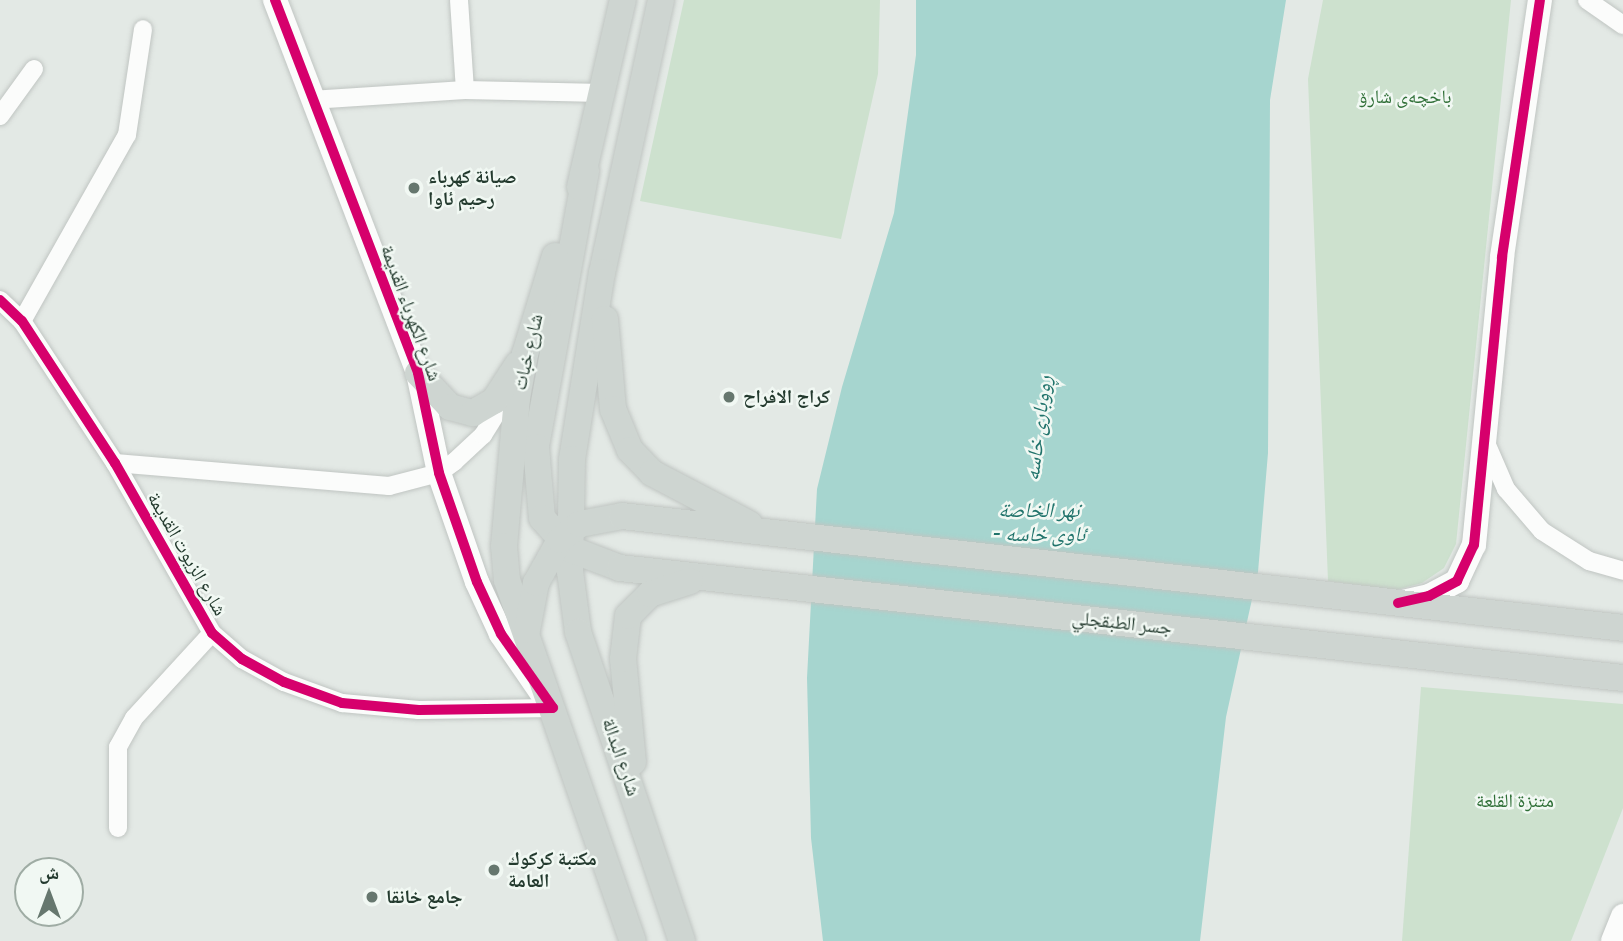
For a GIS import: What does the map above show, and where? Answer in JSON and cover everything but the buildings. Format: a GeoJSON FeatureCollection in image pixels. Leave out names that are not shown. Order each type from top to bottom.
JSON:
{"type":"FeatureCollection","features":[{"type":"Feature","properties":{"kind":"main road","name":"شارع خبات"},"geometry":{"type":"LineString","coordinates":[[553,708],[507,580],[505,547],[510,449],[525,354],[586,171],[623,0]]}},
{"type":"Feature","properties":{"kind":"main road"},"geometry":{"type":"LineString","coordinates":[[568,548],[572,458],[602,272],[661,0]]}},
{"type":"Feature","properties":{"kind":"main road"},"geometry":{"type":"LineString","coordinates":[[568,548],[542,518],[538,504],[536,447],[586,171]]}},
{"type":"Feature","properties":{"kind":"main road"},"geometry":{"type":"LineString","coordinates":[[602,272],[613,409],[630,450],[652,473],[773,533]]}},
{"type":"Feature","properties":{"kind":"main road"},"geometry":{"type":"LineString","coordinates":[[418,373],[450,407],[473,414],[494,401],[525,354]]}},
{"type":"Feature","properties":{"kind":"main road"},"geometry":{"type":"LineString","coordinates":[[527,630],[536,583],[568,548],[622,516],[1623,628]]}},
{"type":"Feature","properties":{"kind":"main road","name":"جسر الطبقجلي"},"geometry":{"type":"LineString","coordinates":[[568,548],[621,568],[1623,678]]}},
{"type":"Feature","properties":{"kind":"main road","name":"شارع البدالة"},"geometry":{"type":"LineString","coordinates":[[568,548],[578,632],[682,941]]}},
{"type":"Feature","properties":{"kind":"main road"},"geometry":{"type":"LineString","coordinates":[[639,808],[624,675],[628,617],[641,599],[662,588],[703,577]]}},
{"type":"Feature","properties":{"kind":"main road"},"geometry":{"type":"LineString","coordinates":[[553,708],[633,941]]}},
{"type":"Feature","properties":{"kind":"street","name":"شارع الكهرباء القديمة"},"geometry":{"type":"LineString","coordinates":[[275,0],[311,100],[418,373],[439,473],[464,550],[501,634],[553,708]]}},
{"type":"Feature","properties":{"kind":"street"},"geometry":{"type":"LineString","coordinates":[[459,0],[466,90]]}},
{"type":"Feature","properties":{"kind":"street"},"geometry":{"type":"LineString","coordinates":[[1398,603],[1444,590],[1464,572],[1474,545],[1502,257],[1540,0]]}},
{"type":"Feature","properties":{"kind":"street"},"geometry":{"type":"LineString","coordinates":[[1587,0],[1623,25]]}},
{"type":"Feature","properties":{"kind":"street"},"geometry":{"type":"LineString","coordinates":[[22,321],[127,135],[143,29]]}},
{"type":"Feature","properties":{"kind":"street"},"geometry":{"type":"LineString","coordinates":[[0,116],[34,69]]}},
{"type":"Feature","properties":{"kind":"street"},"geometry":{"type":"LineString","coordinates":[[311,100],[466,90],[603,93]]}},
{"type":"Feature","properties":{"kind":"street","name":"شارع الزيوت القديمة"},"geometry":{"type":"LineString","coordinates":[[0,300],[22,321],[115,463],[212,633],[242,659],[284,682],[342,703],[419,710],[553,708]]}},
{"type":"Feature","properties":{"kind":"street"},"geometry":{"type":"LineString","coordinates":[[115,463],[389,486],[439,473],[470,450],[495,419],[525,354]]}},
{"type":"Feature","properties":{"kind":"street"},"geometry":{"type":"LineString","coordinates":[[1485,438],[1506,489],[1542,531],[1577,554],[1619,571],[1623,588]]}},
{"type":"Feature","properties":{"kind":"street"},"geometry":{"type":"LineString","coordinates":[[118,828],[118,747],[134,718],[212,633]]}},
{"type":"Feature","properties":{"kind":"street"},"geometry":{"type":"LineString","coordinates":[[1613,941],[1623,916]]}},
{"type":"Feature","properties":{"kind":"green space"},"geometry":{"type":"Polygon","coordinates":[[[684,0],[880,0],[878,74],[841,239],[640,201],[684,0]]]}},
{"type":"Feature","properties":{"kind":"green space","name":"باخچەی شارۆ"},"geometry":{"type":"Polygon","coordinates":[[[1323,0],[1511,0],[1456,544],[1444,568],[1422,583],[1396,590],[1328,581],[1308,79],[1323,0]]]}},
{"type":"Feature","properties":{"kind":"green space","name":"متنزة القلعة"},"geometry":{"type":"Polygon","coordinates":[[[1421,687],[1623,704],[1623,808],[1571,941],[1402,941],[1421,687]]]}},
{"type":"Feature","properties":{"kind":"water","name":"نهر الخاصة - ئاوی خاسە"},"geometry":{"type":"Polygon","coordinates":[[[916,0],[1286,0],[1270,100],[1268,453],[1258,572],[1226,717],[1200,941],[823,941],[811,838],[807,678],[817,489],[842,387],[894,213],[916,55],[916,0]]]}},
{"type":"Feature","properties":{"kind":"cycle path"},"geometry":{"type":"LineString","coordinates":[[275,0],[418,373],[439,473],[477,582],[501,634],[553,708]]}},
{"type":"Feature","properties":{"kind":"cycle path"},"geometry":{"type":"LineString","coordinates":[[1398,603],[1429,596],[1457,581],[1474,545],[1502,257],[1540,0]]}},
{"type":"Feature","properties":{"kind":"cycle path"},"geometry":{"type":"LineString","coordinates":[[0,300],[22,321],[115,463],[212,633],[242,659],[284,682],[342,703],[419,710],[553,708]]}},
{"type":"Feature","properties":{"kind":"place","name":"صيانة كهرباء رحيم ئاوا"},"geometry":{"type":"Point","coordinates":[414,188]}},
{"type":"Feature","properties":{"kind":"place","name":"كراج الافراح"},"geometry":{"type":"Point","coordinates":[729,397]}},
{"type":"Feature","properties":{"kind":"place","name":"مكتبة كركوك العامة"},"geometry":{"type":"Point","coordinates":[494,870]}},
{"type":"Feature","properties":{"kind":"place","name":"جامع خانقا"},"geometry":{"type":"Point","coordinates":[372,897]}},
{"type":"Feature","properties":{"kind":"water label","name":"ڕووباری خاسە"},"geometry":{"type":"Point","coordinates":[1038,428]}}]}
